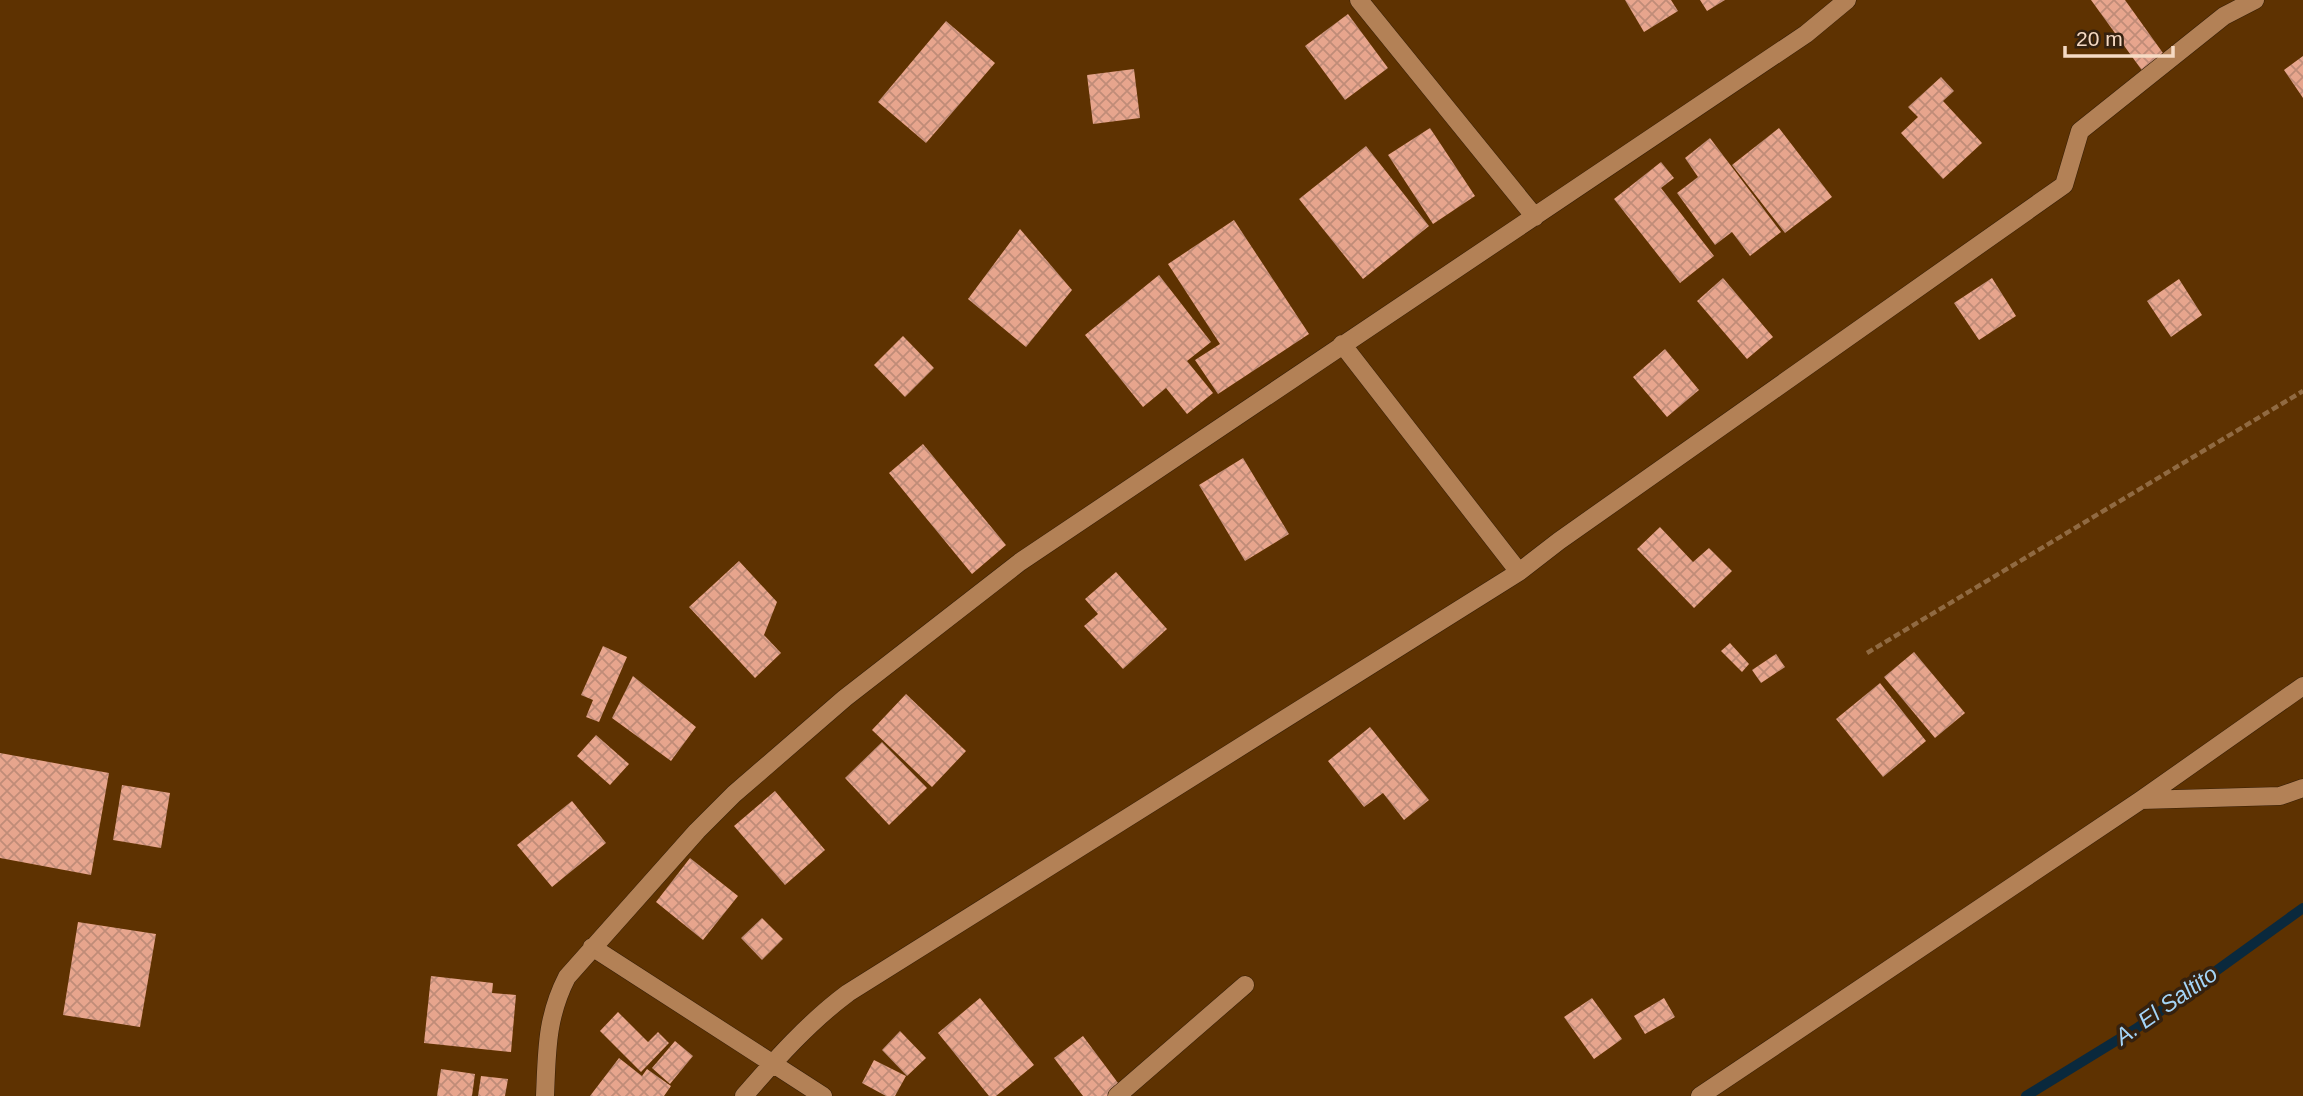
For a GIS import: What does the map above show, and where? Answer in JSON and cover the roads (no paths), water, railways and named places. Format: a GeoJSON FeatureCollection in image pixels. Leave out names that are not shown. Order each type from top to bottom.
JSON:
{"type":"FeatureCollection","features":[{"type":"Feature","properties":{"kind":"street"},"geometry":{"type":"LineString","coordinates":[[1359,0],[1535,218]]}},
{"type":"Feature","properties":{"kind":"street"},"geometry":{"type":"LineString","coordinates":[[545,1096],[548,1034],[555,1000],[567,978],[724,803],[845,698],[1020,562],[1342,344],[1535,218],[1806,33],[1847,0]]}},
{"type":"Feature","properties":{"kind":"street"},"geometry":{"type":"LineString","coordinates":[[744,1096],[827,1009],[849,993],[1519,572],[1559,541],[2064,185],[2080,131],[2224,16],[2255,0]]}},
{"type":"Feature","properties":{"kind":"street"},"geometry":{"type":"LineString","coordinates":[[1342,344],[1519,572]]}},
{"type":"Feature","properties":{"kind":"street"},"geometry":{"type":"LineString","coordinates":[[1700,1096],[2141,800],[2303,686]]}},
{"type":"Feature","properties":{"kind":"street"},"geometry":{"type":"LineString","coordinates":[[2141,800],[2280,796],[2303,788]]}},
{"type":"Feature","properties":{"kind":"street"},"geometry":{"type":"LineString","coordinates":[[592,947],[771,1065],[823,1096]]}},
{"type":"Feature","properties":{"kind":"street"},"geometry":{"type":"LineString","coordinates":[[1117,1096],[1245,985]]}},
{"type":"Feature","properties":{"kind":"waterway","name":"A. El Saltito"},"geometry":{"type":"LineString","coordinates":[[2026,1096],[2137,1028],[2303,908]]}}]}
